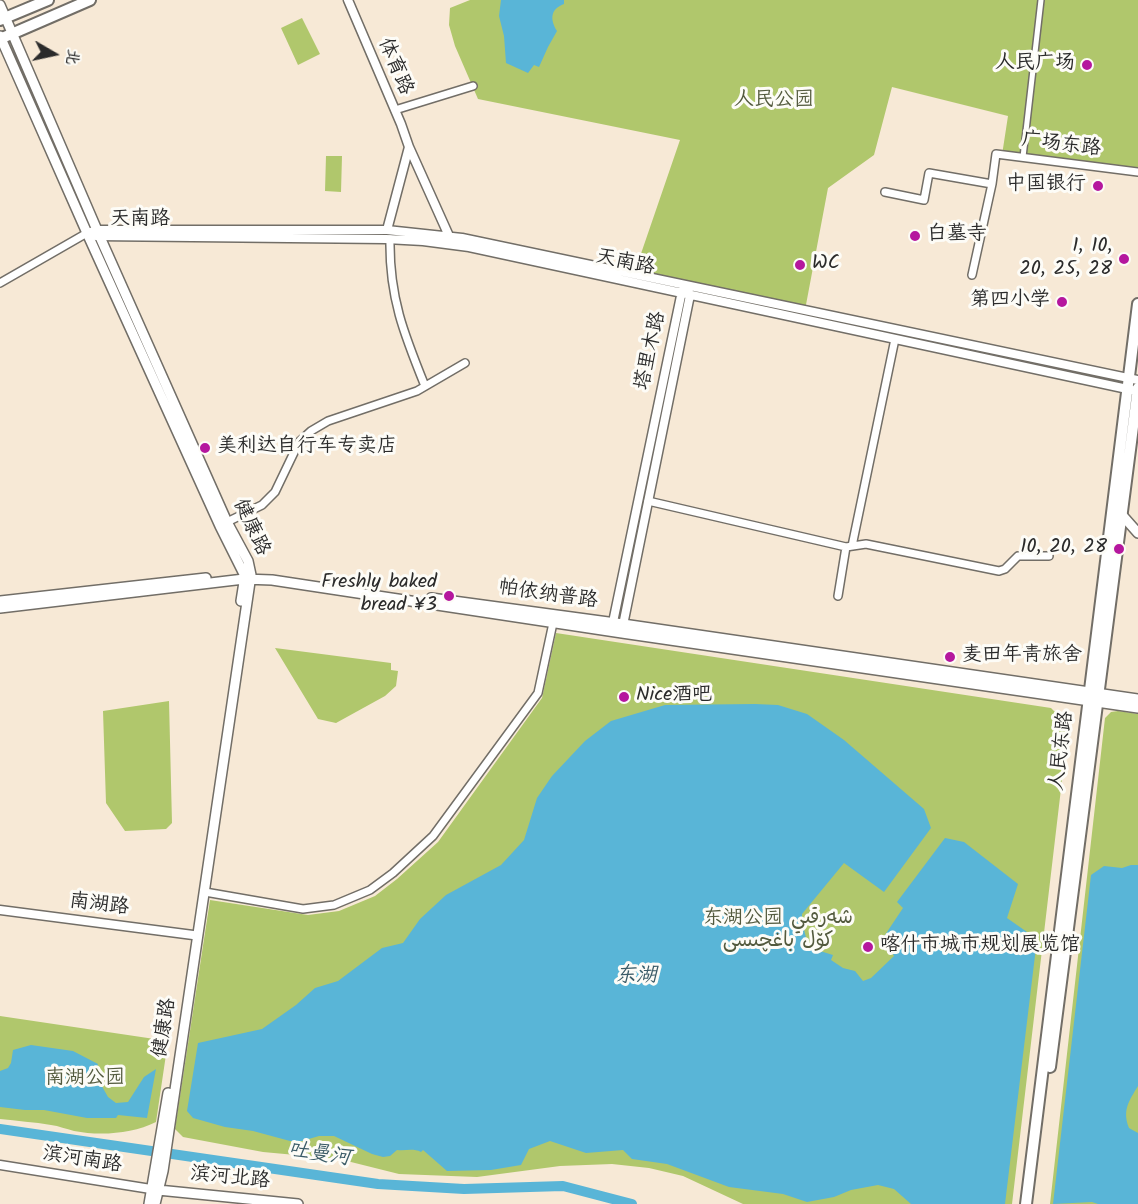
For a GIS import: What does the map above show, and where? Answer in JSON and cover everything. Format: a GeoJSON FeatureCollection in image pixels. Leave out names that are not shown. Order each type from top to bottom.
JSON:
{"type":"FeatureCollection","features":[{"type":"Feature","properties":{"kind":"main road"},"geometry":{"type":"LineString","coordinates":[[3,19],[48,0]]}},
{"type":"Feature","properties":{"kind":"main road"},"geometry":{"type":"LineString","coordinates":[[0,38],[90,0]]}},
{"type":"Feature","properties":{"kind":"main road","name":"健康路"},"geometry":{"type":"LineString","coordinates":[[0,5],[3,19],[12,33],[224,524]]}},
{"type":"Feature","properties":{"kind":"main road","name":"健康路"},"geometry":{"type":"LineString","coordinates":[[0,38],[87,234],[224,524],[248,561],[205,892],[166,1126]]}},
{"type":"Feature","properties":{"kind":"main road","name":"人民东路"},"geometry":{"type":"LineString","coordinates":[[1033,1204],[1093,698],[1122,515],[1134,385],[1138,304]]}},
{"type":"Feature","properties":{"kind":"main road","name":"人民东路"},"geometry":{"type":"LineString","coordinates":[[1026,1204],[1134,385]]}},
{"type":"Feature","properties":{"kind":"main road"},"geometry":{"type":"LineString","coordinates":[[1122,515],[1138,533]]}},
{"type":"Feature","properties":{"kind":"main road","name":"健康路"},"geometry":{"type":"LineString","coordinates":[[166,1126],[247,577]]}},
{"type":"Feature","properties":{"kind":"main road","name":"帕依纳普路"},"geometry":{"type":"LineString","coordinates":[[0,601],[247,577],[553,623],[612,627]]}},
{"type":"Feature","properties":{"kind":"main road","name":"帕依纳普路"},"geometry":{"type":"LineString","coordinates":[[0,608],[247,577],[612,627],[1093,698]]}},
{"type":"Feature","properties":{"kind":"main road"},"geometry":{"type":"LineString","coordinates":[[1093,698],[1138,699]]}},
{"type":"Feature","properties":{"kind":"main road"},"geometry":{"type":"LineString","coordinates":[[1093,698],[1138,708]]}},
{"type":"Feature","properties":{"kind":"main road"},"geometry":{"type":"LineString","coordinates":[[149,1204],[155,1190],[166,1126]]}},
{"type":"Feature","properties":{"kind":"main road"},"geometry":{"type":"LineString","coordinates":[[155,1190],[155,1204]]}},
{"type":"Feature","properties":{"kind":"main road","name":"滨河北路"},"geometry":{"type":"LineString","coordinates":[[155,1190],[298,1204]]}},
{"type":"Feature","properties":{"kind":"street","name":"体育路"},"geometry":{"type":"LineString","coordinates":[[348,0],[449,236]]}},
{"type":"Feature","properties":{"kind":"street"},"geometry":{"type":"LineString","coordinates":[[1023,157],[1041,0]]}},
{"type":"Feature","properties":{"kind":"street"},"geometry":{"type":"LineString","coordinates":[[395,110],[473,86]]}},
{"type":"Feature","properties":{"kind":"street"},"geometry":{"type":"LineString","coordinates":[[409,147],[389,235],[390,262],[402,330],[425,386]]}},
{"type":"Feature","properties":{"kind":"street","name":"广场东路"},"geometry":{"type":"LineString","coordinates":[[972,275],[992,184],[996,154],[1138,172]]}},
{"type":"Feature","properties":{"kind":"street"},"geometry":{"type":"LineString","coordinates":[[885,192],[924,200],[929,173],[992,184]]}},
{"type":"Feature","properties":{"kind":"street"},"geometry":{"type":"LineString","coordinates":[[0,283],[87,234]]}},
{"type":"Feature","properties":{"kind":"street","name":"天南路"},"geometry":{"type":"LineString","coordinates":[[87,234],[449,236],[686,285],[1134,385]]}},
{"type":"Feature","properties":{"kind":"street","name":"天南路"},"geometry":{"type":"LineString","coordinates":[[389,235],[469,247],[895,339],[1134,385]]}},
{"type":"Feature","properties":{"kind":"street","name":"塔里木路"},"geometry":{"type":"LineString","coordinates":[[622,629],[648,501],[686,285]]}},
{"type":"Feature","properties":{"kind":"street","name":"塔里木路"},"geometry":{"type":"LineString","coordinates":[[612,627],[685,294]]}},
{"type":"Feature","properties":{"kind":"street"},"geometry":{"type":"LineString","coordinates":[[838,596],[895,339]]}},
{"type":"Feature","properties":{"kind":"street"},"geometry":{"type":"LineString","coordinates":[[224,524],[262,505],[275,492],[299,442],[311,430],[328,420],[417,391],[465,363]]}},
{"type":"Feature","properties":{"kind":"street"},"geometry":{"type":"LineString","coordinates":[[648,501],[849,546],[866,544],[999,571],[1018,556],[1049,556]]}},
{"type":"Feature","properties":{"kind":"street"},"geometry":{"type":"LineString","coordinates":[[205,892],[303,909],[334,906],[370,890],[393,873],[433,836],[538,693],[553,623]]}},
{"type":"Feature","properties":{"kind":"street","name":"南湖路"},"geometry":{"type":"LineString","coordinates":[[0,910],[193,935]]}},
{"type":"Feature","properties":{"kind":"street","name":"滨河南路"},"geometry":{"type":"LineString","coordinates":[[0,1165],[155,1190]]}},
{"type":"Feature","properties":{"kind":"green space","name":"人民公园"},"geometry":{"type":"Polygon","coordinates":[[[470,0],[1138,0],[1138,172],[1002,155],[1008,116],[892,87],[874,155],[828,188],[805,310],[634,274],[680,140],[478,99],[455,46],[449,25],[450,8],[470,0]]]}},
{"type":"Feature","properties":{"kind":"green space"},"geometry":{"type":"Polygon","coordinates":[[[302,18],[320,54],[298,65],[281,28],[302,18]]]}},
{"type":"Feature","properties":{"kind":"green space"},"geometry":{"type":"Polygon","coordinates":[[[326,156],[342,156],[341,192],[325,191],[326,156]]]}},
{"type":"Feature","properties":{"kind":"green space","name":"东湖"},"geometry":{"type":"Polygon","coordinates":[[[556,633],[1051,708],[1054,711],[1066,713],[1069,721],[1012,1204],[743,1204],[683,1176],[649,1168],[612,1164],[560,1166],[477,1177],[399,1174],[339,1159],[263,1152],[183,1137],[175,1129],[210,900],[308,915],[339,911],[375,896],[438,842],[542,698],[556,633]]]}},
{"type":"Feature","properties":{"kind":"green space"},"geometry":{"type":"Polygon","coordinates":[[[275,648],[391,663],[391,670],[398,671],[396,686],[385,696],[336,723],[318,719],[275,648]]]}},
{"type":"Feature","properties":{"kind":"green space"},"geometry":{"type":"Polygon","coordinates":[[[169,701],[172,823],[166,829],[125,831],[106,803],[103,711],[169,701]]]}},
{"type":"Feature","properties":{"kind":"green space"},"geometry":{"type":"Polygon","coordinates":[[[1111,712],[1138,714],[1138,1204],[1050,1204],[1105,718],[1111,712]]]}},
{"type":"Feature","properties":{"kind":"green space","name":"南湖公园"},"geometry":{"type":"Polygon","coordinates":[[[0,1016],[168,1041],[156,1122],[116,1133],[94,1133],[0,1119],[0,1016]]]}},
{"type":"Feature","properties":{"kind":"water"},"geometry":{"type":"Polygon","coordinates":[[[501,0],[564,0],[564,4],[556,9],[553,15],[553,23],[557,31],[539,67],[534,65],[528,73],[506,63],[504,36],[499,16],[501,0]]]}},
{"type":"Feature","properties":{"kind":"water","name":"东湖"},"geometry":{"type":"Polygon","coordinates":[[[665,705],[778,705],[807,714],[844,740],[924,809],[931,828],[884,892],[844,863],[802,914],[808,945],[833,955],[831,960],[843,968],[855,971],[863,981],[871,978],[894,956],[883,938],[903,908],[897,902],[945,838],[964,842],[1018,884],[1007,918],[1037,939],[1005,1204],[911,1204],[894,1189],[878,1185],[807,1202],[783,1194],[729,1187],[667,1164],[632,1159],[623,1150],[586,1153],[550,1141],[529,1149],[521,1165],[491,1170],[447,1171],[423,1150],[421,1152],[397,1150],[390,1156],[383,1157],[334,1136],[290,1141],[193,1118],[187,1111],[198,1043],[262,1029],[296,1005],[315,988],[338,981],[382,948],[403,943],[420,919],[446,895],[501,865],[524,840],[537,798],[552,776],[585,741],[611,721],[665,705]]]}},
{"type":"Feature","properties":{"kind":"water"},"geometry":{"type":"Polygon","coordinates":[[[1138,865],[1138,1086],[1129,1101],[1126,1116],[1129,1128],[1138,1133],[1138,1204],[1092,1202],[1053,1204],[1091,875],[1104,866],[1122,868],[1138,865]]]}},
{"type":"Feature","properties":{"kind":"water"},"geometry":{"type":"Polygon","coordinates":[[[31,1045],[73,1051],[98,1064],[95,1074],[108,1097],[116,1103],[128,1102],[144,1077],[156,1069],[147,1118],[118,1115],[116,1118],[87,1118],[44,1110],[0,1107],[0,1071],[8,1068],[13,1050],[31,1045]]]}},
{"type":"Feature","properties":{"kind":"waterway","name":"吐曼河"},"geometry":{"type":"LineString","coordinates":[[0,1129],[378,1184],[464,1189],[563,1186],[632,1204]]}},
{"type":"Feature","properties":{"kind":"place","name":"人民广场"},"geometry":{"type":"Point","coordinates":[1087,65]}},
{"type":"Feature","properties":{"kind":"place","name":"中国银行"},"geometry":{"type":"Point","coordinates":[1098,186]}},
{"type":"Feature","properties":{"kind":"place","name":"白墓寺"},"geometry":{"type":"Point","coordinates":[915,236]}},
{"type":"Feature","properties":{"kind":"place","name":"1, 10, 20, 25, 28"},"geometry":{"type":"Point","coordinates":[1124,259]}},
{"type":"Feature","properties":{"kind":"place","name":"WC"},"geometry":{"type":"Point","coordinates":[800,265]}},
{"type":"Feature","properties":{"kind":"place","name":"第四小学"},"geometry":{"type":"Point","coordinates":[1062,302]}},
{"type":"Feature","properties":{"kind":"place","name":"美利达自行车专卖店"},"geometry":{"type":"Point","coordinates":[205,448]}},
{"type":"Feature","properties":{"kind":"place","name":"10, 20, 28"},"geometry":{"type":"Point","coordinates":[1119,549]}},
{"type":"Feature","properties":{"kind":"place","name":"Freshly baked bread ¥3"},"geometry":{"type":"Point","coordinates":[449,596]}},
{"type":"Feature","properties":{"kind":"place","name":"麦田年青旅舍"},"geometry":{"type":"Point","coordinates":[950,657]}},
{"type":"Feature","properties":{"kind":"place","name":"Nice酒吧"},"geometry":{"type":"Point","coordinates":[624,697]}},
{"type":"Feature","properties":{"kind":"place","name":"喀什市城市规划展览馆"},"geometry":{"type":"Point","coordinates":[868,947]}},
{"type":"Feature","properties":{"kind":"park label","name":"东湖公园 شەرقىي كۆل باغچىسى"},"geometry":{"type":"Point","coordinates":[778,932]}}]}
